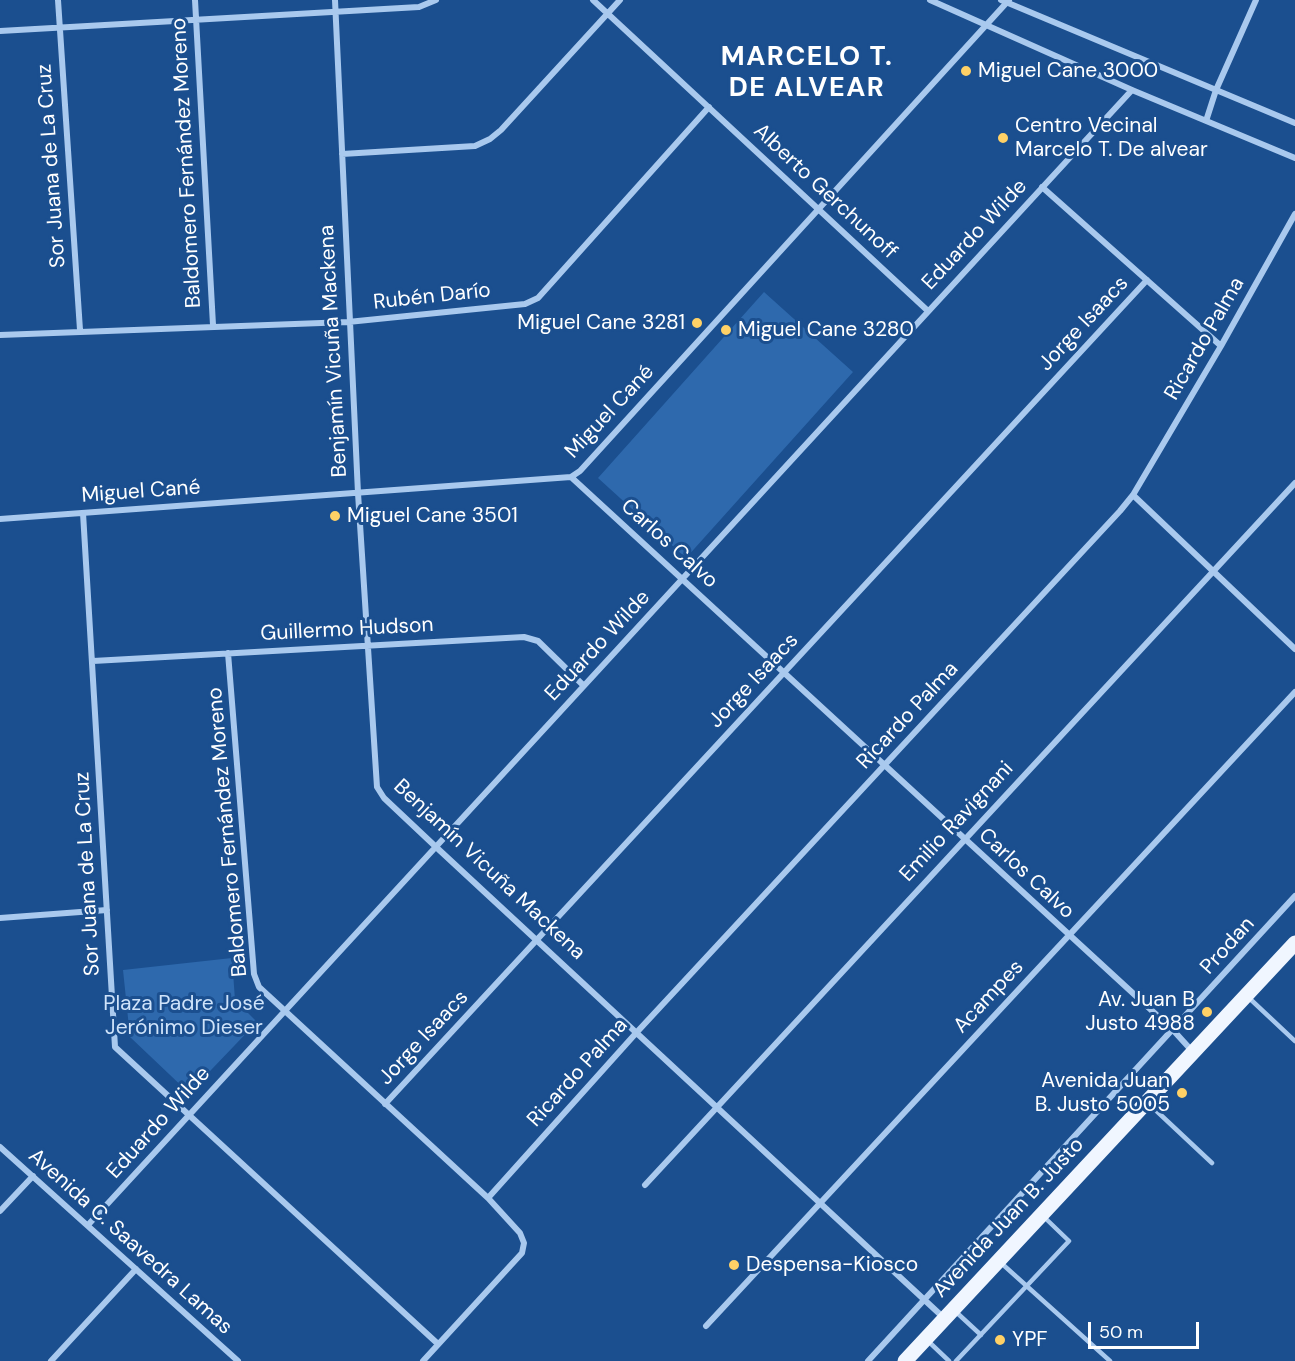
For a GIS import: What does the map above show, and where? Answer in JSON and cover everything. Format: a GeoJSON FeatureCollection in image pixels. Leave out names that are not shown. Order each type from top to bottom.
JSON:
{"type":"FeatureCollection","features":[{"type":"Feature","properties":{"kind":"main road","name":"Avenida Juan B. Justo"},"geometry":{"type":"LineString","coordinates":[[905,1361],[1294,945]]}},
{"type":"Feature","properties":{"kind":"street","name":"Sor Juana de La Cruz"},"geometry":{"type":"LineString","coordinates":[[57,0],[80,330]]}},
{"type":"Feature","properties":{"kind":"street","name":"Baldomero Fernández Moreno"},"geometry":{"type":"LineString","coordinates":[[195,0],[213,325]]}},
{"type":"Feature","properties":{"kind":"street","name":"Benjamín Vicuña Mackena"},"geometry":{"type":"LineString","coordinates":[[335,0],[348,322],[377,787],[384,798],[436,847],[924,1298],[949,1314]]}},
{"type":"Feature","properties":{"kind":"street"},"geometry":{"type":"LineString","coordinates":[[0,31],[419,7],[436,0]]}},
{"type":"Feature","properties":{"kind":"street","name":"Alberto Gerchunoff"},"geometry":{"type":"LineString","coordinates":[[593,0],[928,311]]}},
{"type":"Feature","properties":{"kind":"street"},"geometry":{"type":"LineString","coordinates":[[342,154],[475,146],[490,139],[620,0]]}},
{"type":"Feature","properties":{"kind":"street"},"geometry":{"type":"LineString","coordinates":[[930,0],[1131,90],[1295,158]]}},
{"type":"Feature","properties":{"kind":"street"},"geometry":{"type":"LineString","coordinates":[[1206,121],[1216,90],[1256,0]]}},
{"type":"Feature","properties":{"kind":"street"},"geometry":{"type":"LineString","coordinates":[[1006,1],[1295,123]]}},
{"type":"Feature","properties":{"kind":"street","name":"Miguel Cané"},"geometry":{"type":"LineString","coordinates":[[0,519],[571,477],[580,471],[988,24],[1006,1]]}},
{"type":"Feature","properties":{"kind":"street","name":"Eduardo Wilde"},"geometry":{"type":"LineString","coordinates":[[88,1225],[1131,90]]}},
{"type":"Feature","properties":{"kind":"street","name":"Rubén Darío"},"geometry":{"type":"LineString","coordinates":[[0,335],[213,325],[348,322],[531,302],[709,107]]}},
{"type":"Feature","properties":{"kind":"street"},"geometry":{"type":"LineString","coordinates":[[1042,187],[1221,346]]}},
{"type":"Feature","properties":{"kind":"street","name":"Ricardo Palma"},"geometry":{"type":"LineString","coordinates":[[488,1198],[637,1032],[1132,495],[1221,346],[1295,214]]}},
{"type":"Feature","properties":{"kind":"street","name":"Jorge Isaacs"},"geometry":{"type":"LineString","coordinates":[[385,1104],[1147,280]]}},
{"type":"Feature","properties":{"kind":"street","name":"Carlos Calvo"},"geometry":{"type":"LineString","coordinates":[[571,477],[1173,1030],[1193,1052]]}},
{"type":"Feature","properties":{"kind":"street","name":"Emilio Ravignani"},"geometry":{"type":"LineString","coordinates":[[645,1185],[1295,483]]}},
{"type":"Feature","properties":{"kind":"street"},"geometry":{"type":"LineString","coordinates":[[1132,495],[1295,649]]}},
{"type":"Feature","properties":{"kind":"street","name":"Sor Juana de La Cruz"},"geometry":{"type":"LineString","coordinates":[[82,513],[93,661],[115,1047],[438,1344]]}},
{"type":"Feature","properties":{"kind":"street","name":"Guillermo Hudson"},"geometry":{"type":"LineString","coordinates":[[93,661],[524,637],[538,641],[583,685]]}},
{"type":"Feature","properties":{"kind":"street","name":"Baldomero Fernández Moreno"},"geometry":{"type":"LineString","coordinates":[[228,653],[254,974],[259,987],[488,1198],[520,1233],[524,1243],[522,1253],[438,1344]]}},
{"type":"Feature","properties":{"kind":"street","name":"Acampes"},"geometry":{"type":"LineString","coordinates":[[706,1326],[1295,692]]}},
{"type":"Feature","properties":{"kind":"street","name":"Prodan"},"geometry":{"type":"LineString","coordinates":[[868,1361],[1295,896]]}},
{"type":"Feature","properties":{"kind":"street"},"geometry":{"type":"LineString","coordinates":[[0,918],[107,910]]}},
{"type":"Feature","properties":{"kind":"street","name":"Avenida C. Saavedra Lamas"},"geometry":{"type":"LineString","coordinates":[[0,1147],[238,1361]]}},
{"type":"Feature","properties":{"kind":"street"},"geometry":{"type":"LineString","coordinates":[[0,1211],[33,1176]]}},
{"type":"Feature","properties":{"kind":"street"},"geometry":{"type":"LineString","coordinates":[[51,1361],[136,1269]]}},
{"type":"Feature","properties":{"kind":"street"},"geometry":{"type":"LineString","coordinates":[[423,1361],[438,1344]]}},
{"type":"Feature","properties":{"kind":"lane"},"geometry":{"type":"LineString","coordinates":[[1246,995],[1295,1041]]}},
{"type":"Feature","properties":{"kind":"lane"},"geometry":{"type":"LineString","coordinates":[[1146,1101],[1212,1163]]}},
{"type":"Feature","properties":{"kind":"lane"},"geometry":{"type":"LineString","coordinates":[[956,1361],[1069,1241],[1041,1215]]}},
{"type":"Feature","properties":{"kind":"lane"},"geometry":{"type":"LineString","coordinates":[[998,1260],[1110,1361]]}},
{"type":"Feature","properties":{"kind":"lane"},"geometry":{"type":"LineString","coordinates":[[949,1314],[981,1335]]}},
{"type":"Feature","properties":{"kind":"lane"},"geometry":{"type":"LineString","coordinates":[[926,1339],[949,1361]]}},
{"type":"Feature","properties":{"kind":"green space"},"geometry":{"type":"Polygon","coordinates":[[[764,292],[853,372],[686,558],[598,478],[764,292]]]}},
{"type":"Feature","properties":{"kind":"green space","name":"Plaza Padre José Jerónimo Dieser"},"geometry":{"type":"Polygon","coordinates":[[[232,958],[235,1000],[257,1022],[189,1093],[130,1037],[123,970],[232,958]]]}},
{"type":"Feature","properties":{"kind":"place","name":"Miguel Cane 3000"},"geometry":{"type":"Point","coordinates":[966,71]}},
{"type":"Feature","properties":{"kind":"place","name":"Centro Vecinal Marcelo T. De alvear"},"geometry":{"type":"Point","coordinates":[1003,138]}},
{"type":"Feature","properties":{"kind":"place","name":"Miguel Cane 3281"},"geometry":{"type":"Point","coordinates":[697,323]}},
{"type":"Feature","properties":{"kind":"place","name":"Miguel Cane 3280"},"geometry":{"type":"Point","coordinates":[726,330]}},
{"type":"Feature","properties":{"kind":"place","name":"Miguel Cane 3501"},"geometry":{"type":"Point","coordinates":[335,516]}},
{"type":"Feature","properties":{"kind":"place","name":"Av. Juan B Justo 4988"},"geometry":{"type":"Point","coordinates":[1207,1012]}},
{"type":"Feature","properties":{"kind":"place","name":"Avenida Juan B. Justo 5005"},"geometry":{"type":"Point","coordinates":[1182,1093]}},
{"type":"Feature","properties":{"kind":"place","name":"Despensa-Kiosco"},"geometry":{"type":"Point","coordinates":[734,1265]}},
{"type":"Feature","properties":{"kind":"place","name":"YPF"},"geometry":{"type":"Point","coordinates":[1000,1340]}},
{"type":"Feature","properties":{"kind":"district","name":"MARCELO T. DE ALVEAR"},"geometry":{"type":"Point","coordinates":[807,74]}}]}
